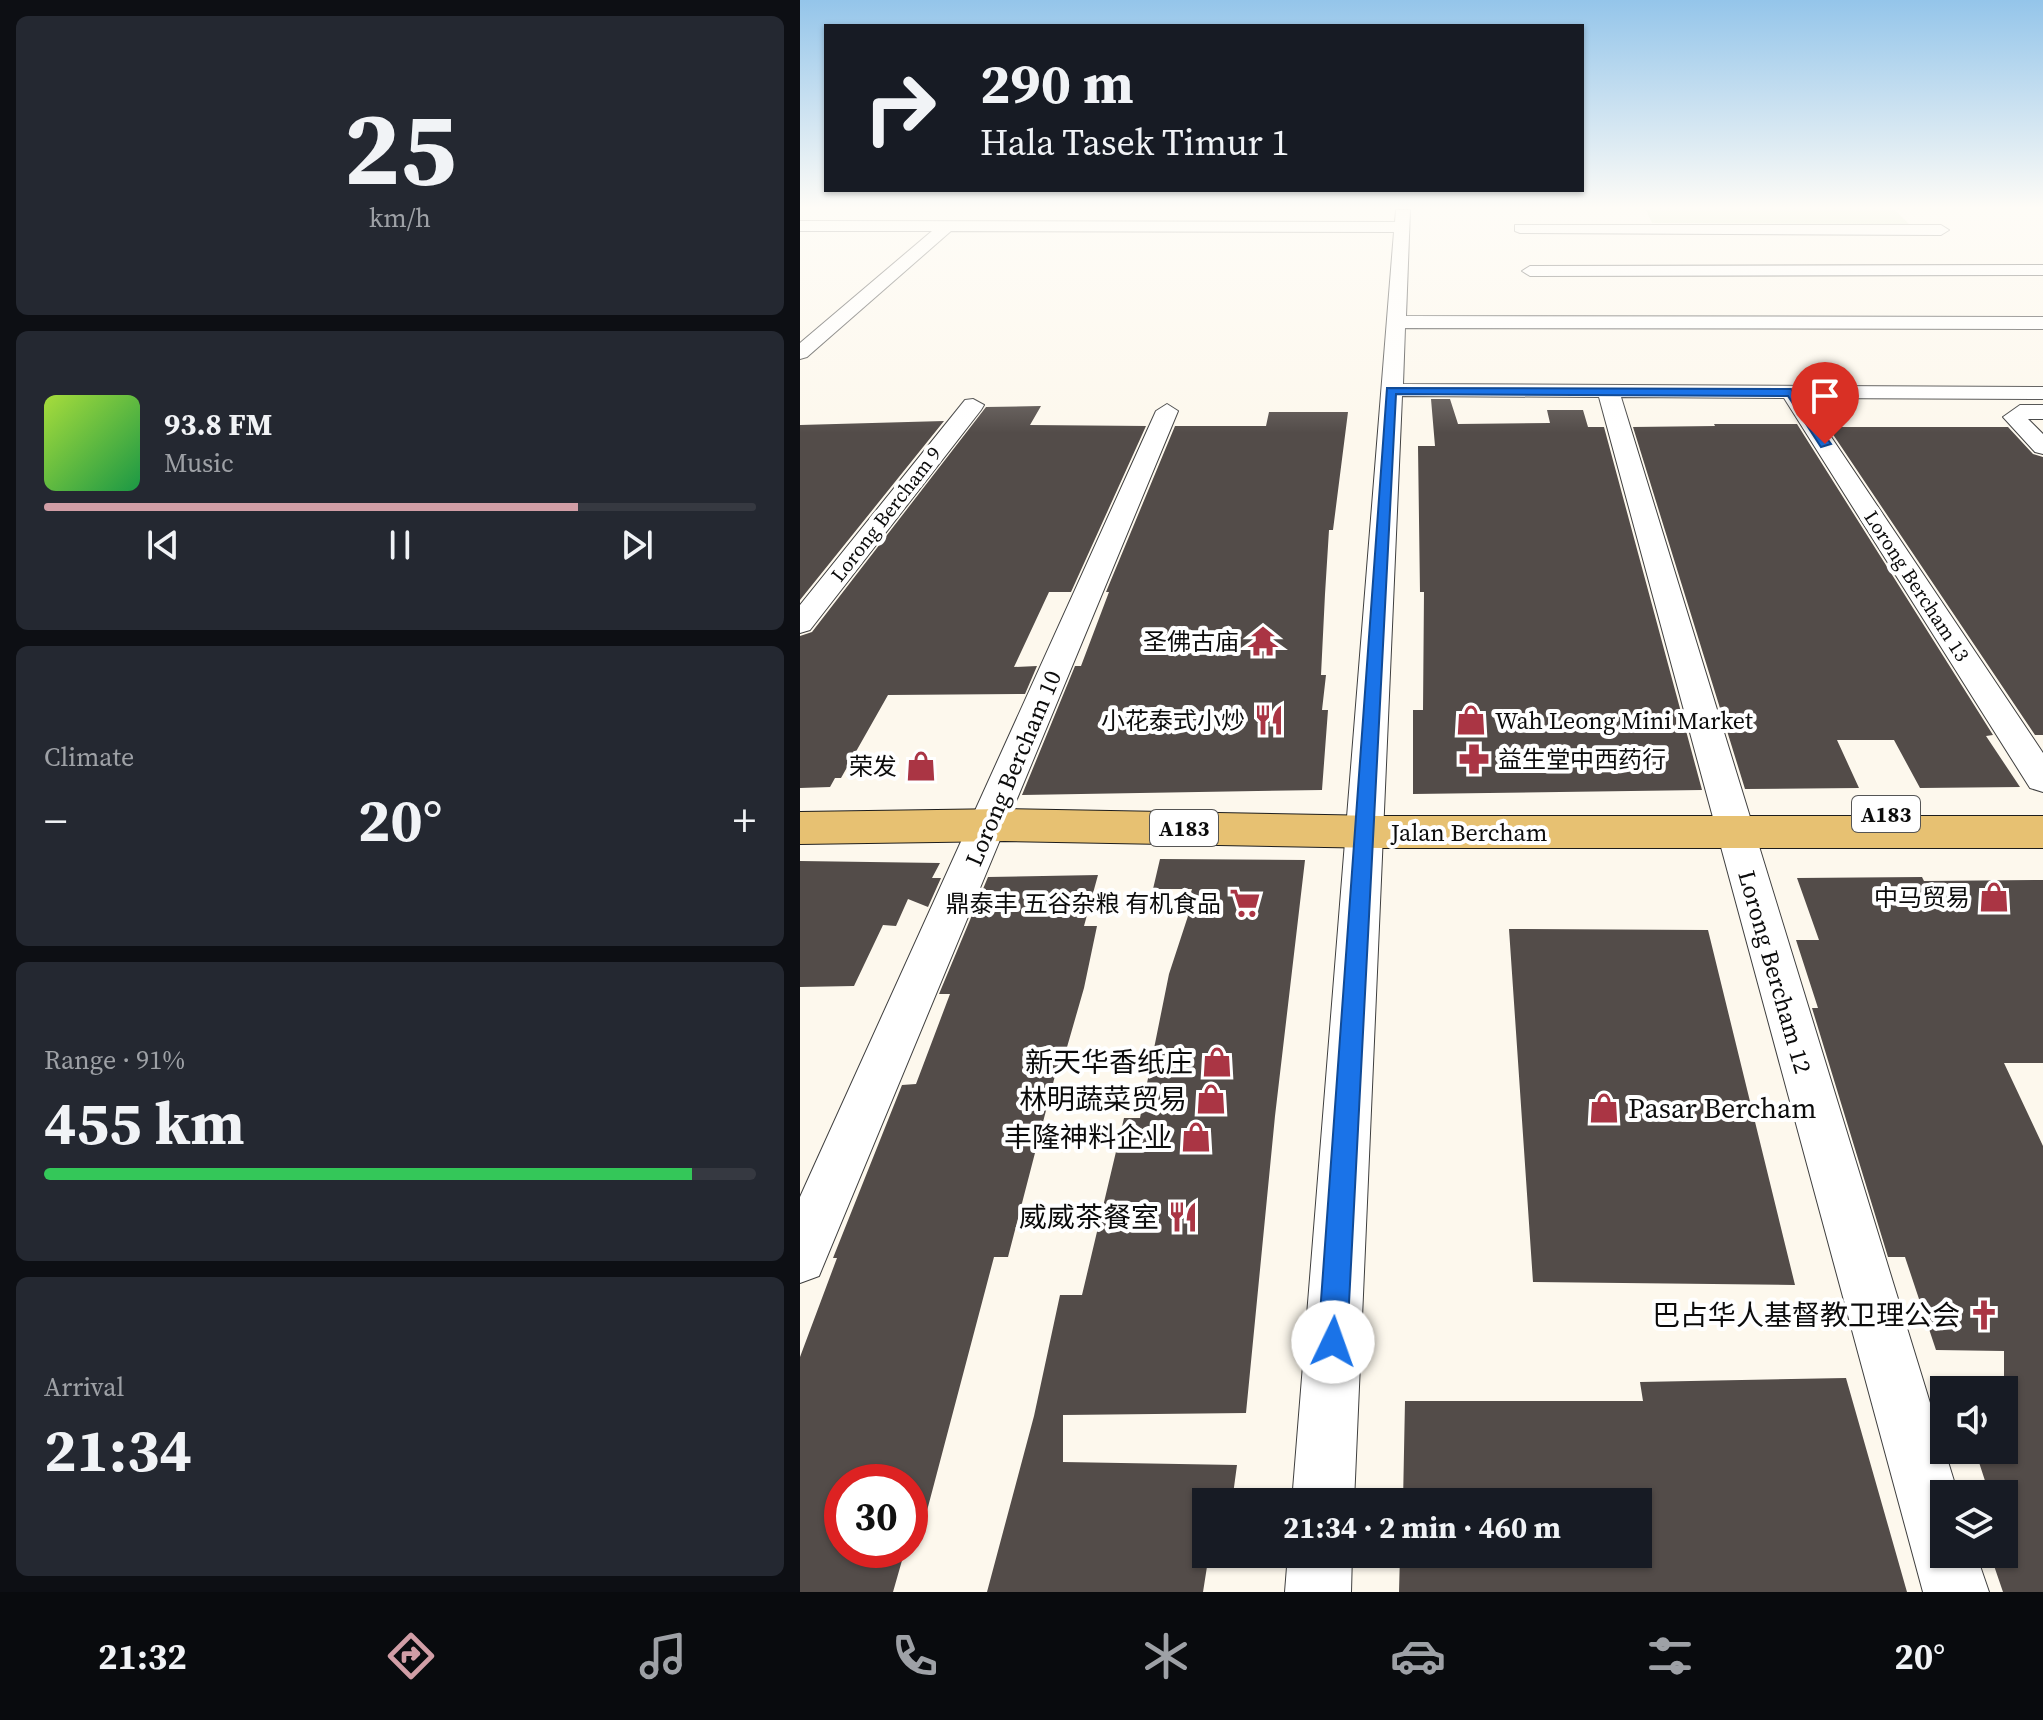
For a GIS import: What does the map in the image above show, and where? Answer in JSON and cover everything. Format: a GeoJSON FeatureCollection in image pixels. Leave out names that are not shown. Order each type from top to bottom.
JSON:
{"type":"FeatureCollection","features":[{"type":"Feature","properties":{"kind":"main road","name":"Jalan Bercham"},"geometry":{"type":"LineString","coordinates":[[800,808],[992,817],[1732,823],[2043,832]]}},
{"type":"Feature","properties":{"kind":"main road","name":"Jalan Bercham"},"geometry":{"type":"LineString","coordinates":[[1732,823],[2043,814]]}},
{"type":"Feature","properties":{"kind":"main road","name":"Jalan Bercham"},"geometry":{"type":"LineString","coordinates":[[800,828],[992,817]]}},
{"type":"Feature","properties":{"kind":"street"},"geometry":{"type":"LineString","coordinates":[[800,353],[880,284]]}},
{"type":"Feature","properties":{"kind":"street"},"geometry":{"type":"LineString","coordinates":[[1324,1488],[1398,284]]}},
{"type":"Feature","properties":{"kind":"street"},"geometry":{"type":"LineString","coordinates":[[1396,322],[1540,316],[2043,323]]}},
{"type":"Feature","properties":{"kind":"street"},"geometry":{"type":"LineString","coordinates":[[1391,390],[2043,393]]}},
{"type":"Feature","properties":{"kind":"street","name":"Lorong Bercham 12"},"geometry":{"type":"LineString","coordinates":[[1608,391],[1930,1505]]}},
{"type":"Feature","properties":{"kind":"street","name":"Lorong Bercham 13"},"geometry":{"type":"LineString","coordinates":[[1791,393],[2043,780]]}},
{"type":"Feature","properties":{"kind":"street","name":"Lorong Bercham 9"},"geometry":{"type":"LineString","coordinates":[[800,624],[973,405]]}},
{"type":"Feature","properties":{"kind":"street","name":"Lorong Bercham 10"},"geometry":{"type":"LineString","coordinates":[[800,1257],[1167,411]]}},
{"type":"Feature","properties":{"kind":"street"},"geometry":{"type":"LineString","coordinates":[[2043,412],[2020,412],[2014,417],[2043,447]]}},
{"type":"Feature","properties":{"kind":"street"},"geometry":{"type":"LineString","coordinates":[[1318,1592],[1319,1568]]}},
{"type":"Feature","properties":{"kind":"street","name":"Lorong Bercham 12"},"geometry":{"type":"LineString","coordinates":[[1949,1568],[1956,1592]]}},
{"type":"Feature","properties":{"kind":"building"},"geometry":{"type":"Polygon","coordinates":[[[1431,399],[1450,399],[1458,424],[1550,423],[1547,410],[1583,410],[1588,427],[1604,427],[1702,790],[1413,794],[1413,710],[1423,710],[1424,592],[1420,592],[1418,446],[1435,446],[1431,399]]]}},
{"type":"Feature","properties":{"kind":"building"},"geometry":{"type":"Polygon","coordinates":[[[1041,406],[1030,425],[1146,426],[1071,592],[1049,592],[1014,667],[1037,666],[1025,694],[888,695],[841,778],[835,778],[830,787],[800,788],[800,636],[812,632],[986,407],[1041,406]]]}},
{"type":"Feature","properties":{"kind":"building"},"geometry":{"type":"Polygon","coordinates":[[[1269,412],[1348,412],[1333,530],[1329,530],[1321,675],[1326,675],[1322,710],[1328,710],[1322,790],[1022,795],[1075,666],[1081,666],[1109,592],[1106,592],[1175,426],[1266,426],[1269,412]]]}},
{"type":"Feature","properties":{"kind":"building"},"geometry":{"type":"Polygon","coordinates":[[[944,421],[800,600],[800,425],[944,421]]]}},
{"type":"Feature","properties":{"kind":"building"},"geometry":{"type":"Polygon","coordinates":[[[1797,424],[1993,735],[1986,736],[2020,787],[1920,788],[1894,740],[1837,740],[1859,788],[1745,789],[1633,427],[1797,424]]]}},
{"type":"Feature","properties":{"kind":"building"},"geometry":{"type":"Polygon","coordinates":[[[1828,427],[2008,427],[2033,454],[2043,457],[2043,735],[2035,735],[1828,427]]]}},
{"type":"Feature","properties":{"kind":"building"},"geometry":{"type":"Polygon","coordinates":[[[1160,859],[1305,860],[1275,1116],[1246,1413],[1063,1415],[1063,1462],[1237,1465],[1234,1488],[1192,1488],[1192,1568],[1207,1568],[1203,1592],[987,1592],[1034,1416],[1060,1295],[1082,1295],[1124,1118],[1140,1118],[1169,974],[1188,916],[1184,916],[1192,889],[1153,889],[1160,859]]]}},
{"type":"Feature","properties":{"kind":"building"},"geometry":{"type":"Polygon","coordinates":[[[800,861],[940,863],[932,878],[941,878],[928,907],[908,899],[896,926],[883,925],[854,986],[800,987],[800,861]]]}},
{"type":"Feature","properties":{"kind":"building"},"geometry":{"type":"Polygon","coordinates":[[[1098,875],[1084,926],[1097,926],[1084,988],[1061,1068],[1057,1068],[1008,1257],[994,1257],[928,1507],[928,1464],[824,1464],[824,1568],[900,1568],[893,1592],[800,1592],[800,1357],[837,1258],[833,1258],[902,1085],[916,1084],[950,994],[939,994],[988,877],[1098,875]]]}},
{"type":"Feature","properties":{"kind":"building"},"geometry":{"type":"Polygon","coordinates":[[[1797,878],[2043,880],[2043,1063],[2004,1063],[2043,1146],[2043,1592],[2003,1592],[1995,1568],[2018,1568],[2018,1480],[1985,1480],[1980,1464],[2018,1464],[2018,1376],[2004,1376],[2004,1351],[1936,1350],[1905,1257],[1888,1257],[1812,1008],[1818,1008],[1796,940],[1819,940],[1797,878]]]}},
{"type":"Feature","properties":{"kind":"building"},"geometry":{"type":"Polygon","coordinates":[[[1509,929],[1708,930],[1795,1285],[1533,1282],[1509,929]]]}},
{"type":"Feature","properties":{"kind":"building"},"geometry":{"type":"Polygon","coordinates":[[[1846,1378],[1907,1592],[1399,1592],[1400,1568],[1652,1568],[1652,1488],[1403,1488],[1405,1401],[1643,1401],[1640,1382],[1846,1378]]]}},
{"type":"Feature","properties":{"kind":"place","name":"圣佛古庙"},"geometry":{"type":"Point","coordinates":[1263,641]}},
{"type":"Feature","properties":{"kind":"place","name":"小花泰式小炒"},"geometry":{"type":"Point","coordinates":[1269,720]}},
{"type":"Feature","properties":{"kind":"place","name":"Wah Leong Mini Market"},"geometry":{"type":"Point","coordinates":[1471,720]}},
{"type":"Feature","properties":{"kind":"place","name":"益生堂中西药行"},"geometry":{"type":"Point","coordinates":[1474,759]}},
{"type":"Feature","properties":{"kind":"place","name":"荣发"},"geometry":{"type":"Point","coordinates":[921,766]}},
{"type":"Feature","properties":{"kind":"place","name":"中马贸易"},"geometry":{"type":"Point","coordinates":[1994,897]}},
{"type":"Feature","properties":{"kind":"place","name":"鼎泰丰 五谷杂粮 有机食品"},"geometry":{"type":"Point","coordinates":[1245,903]}},
{"type":"Feature","properties":{"kind":"place","name":"新天华香纸庄"},"geometry":{"type":"Point","coordinates":[1217,1062]}},
{"type":"Feature","properties":{"kind":"place","name":"林明蔬菜贸易"},"geometry":{"type":"Point","coordinates":[1211,1099]}},
{"type":"Feature","properties":{"kind":"place","name":"Pasar Bercham"},"geometry":{"type":"Point","coordinates":[1604,1108]}},
{"type":"Feature","properties":{"kind":"place","name":"丰隆神料企业"},"geometry":{"type":"Point","coordinates":[1196,1137]}},
{"type":"Feature","properties":{"kind":"place","name":"威威茶餐室"},"geometry":{"type":"Point","coordinates":[1183,1217]}},
{"type":"Feature","properties":{"kind":"place","name":"巴占华人基督教卫理公会"},"geometry":{"type":"Point","coordinates":[1984,1315]}},
{"type":"Feature","properties":{"kind":"route"},"geometry":{"type":"LineString","coordinates":[[1333,1342],[1391,390],[1791,393],[1825,444]]}}]}
